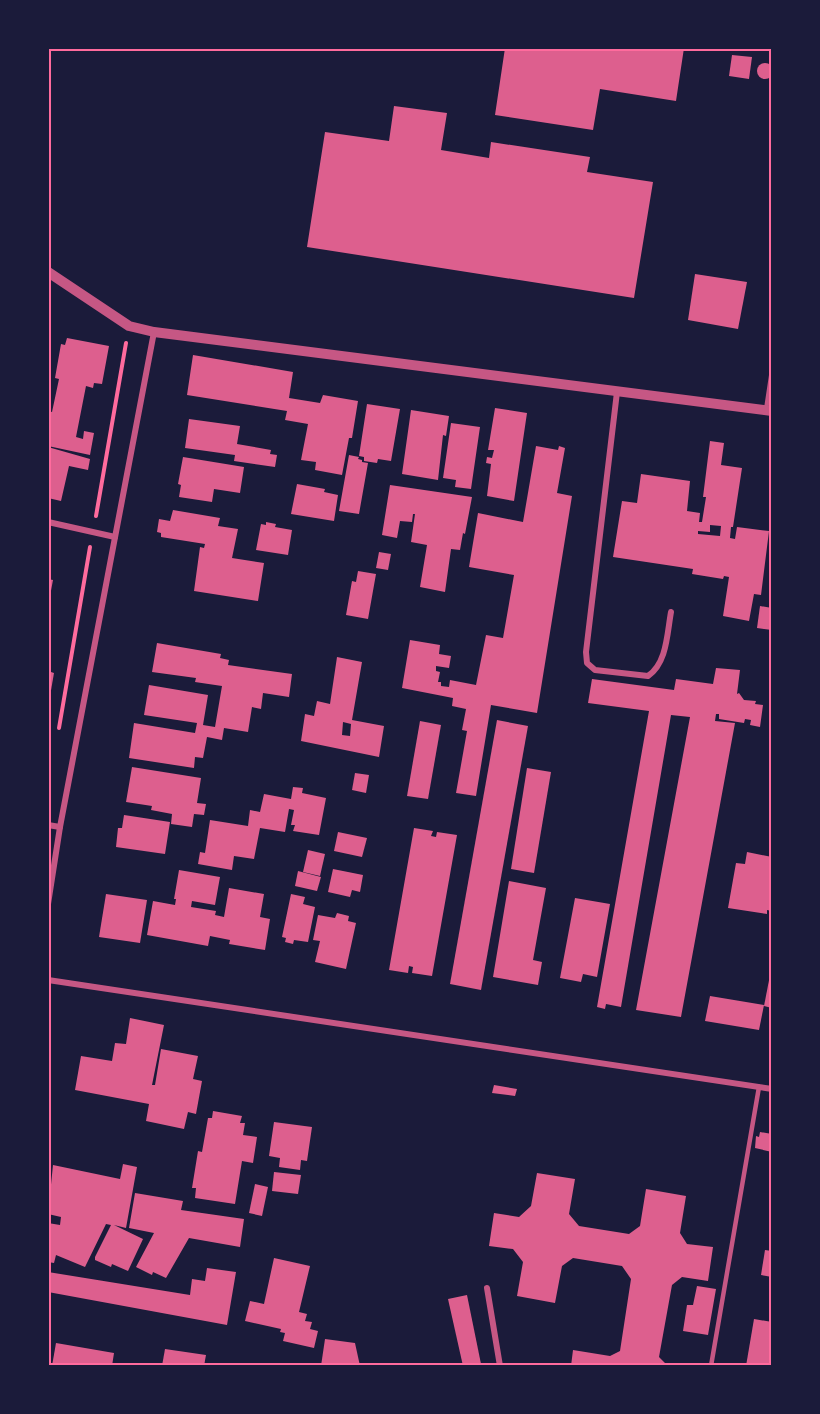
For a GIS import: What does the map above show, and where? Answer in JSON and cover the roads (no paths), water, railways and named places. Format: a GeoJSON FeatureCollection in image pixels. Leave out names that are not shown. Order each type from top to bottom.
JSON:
{"type":"FeatureCollection","features":[{"type":"Feature","properties":{"kind":"street"},"geometry":{"type":"LineString","coordinates":[[48,272],[129,326],[154,332],[769,410]]}},
{"type":"Feature","properties":{"kind":"street"},"geometry":{"type":"LineString","coordinates":[[48,903],[60,827],[154,332]]}},
{"type":"Feature","properties":{"kind":"street"},"geometry":{"type":"LineString","coordinates":[[617,392],[587,663],[595,670],[648,676],[656,671],[661,663],[671,612]]}},
{"type":"Feature","properties":{"kind":"street"},"geometry":{"type":"LineString","coordinates":[[48,522],[116,537]]}},
{"type":"Feature","properties":{"kind":"street"},"geometry":{"type":"LineString","coordinates":[[48,825],[60,827]]}},
{"type":"Feature","properties":{"kind":"street"},"geometry":{"type":"LineString","coordinates":[[48,980],[772,1089]]}},
{"type":"Feature","properties":{"kind":"street"},"geometry":{"type":"LineString","coordinates":[[487,1288],[500,1366]]}},
{"type":"Feature","properties":{"kind":"lane"},"geometry":{"type":"LineString","coordinates":[[769,410],[772,370]]}},
{"type":"Feature","properties":{"kind":"lane"},"geometry":{"type":"LineString","coordinates":[[711,1366],[759,1087]]}}]}
